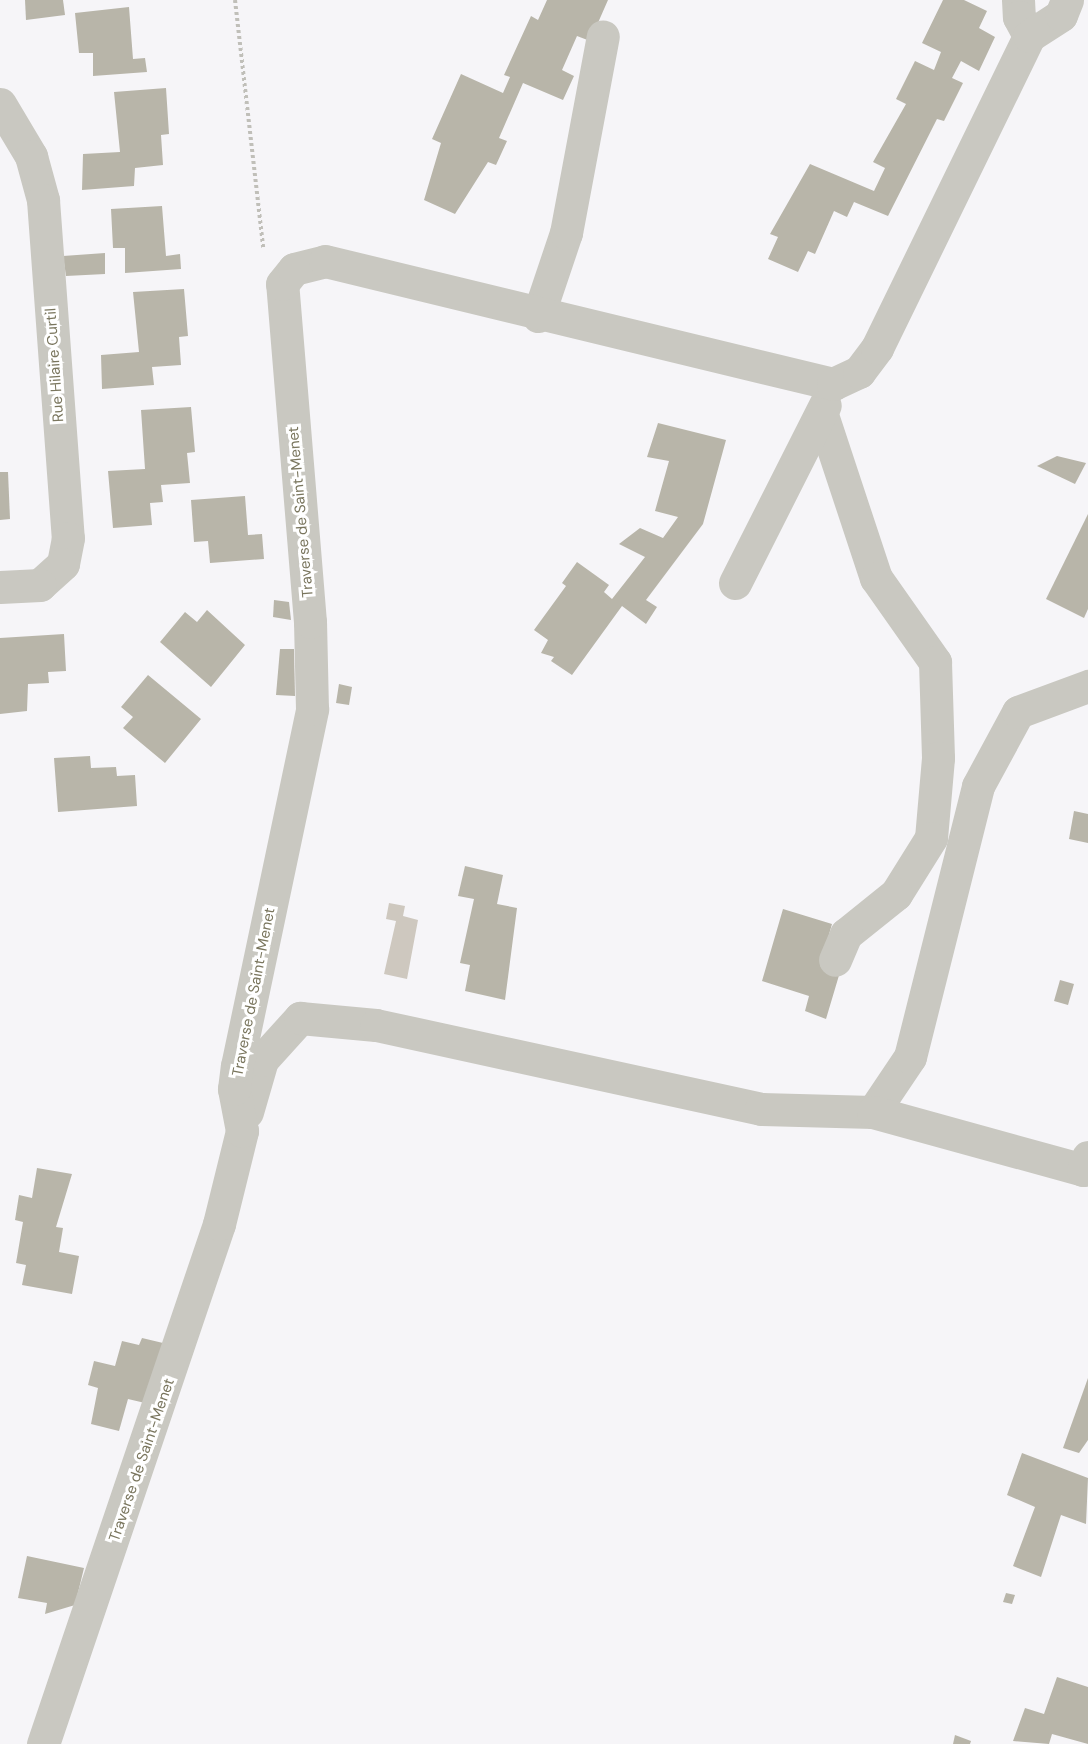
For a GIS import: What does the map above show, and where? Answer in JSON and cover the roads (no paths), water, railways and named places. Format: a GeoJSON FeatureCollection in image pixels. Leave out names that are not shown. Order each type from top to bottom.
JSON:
{"type":"FeatureCollection","features":[{"type":"Feature","properties":{"kind":"street"},"geometry":{"type":"LineString","coordinates":[[1018,0],[1018,17],[1029,36]]}},
{"type":"Feature","properties":{"kind":"street"},"geometry":{"type":"LineString","coordinates":[[603,36],[566,233],[538,316],[832,384],[860,372],[877,348],[1029,36],[1061,15],[1066,0]]}},
{"type":"Feature","properties":{"kind":"street","name":"Rue Hilaire Curtil"},"geometry":{"type":"LineString","coordinates":[[0,104],[31,156],[43,201],[68,538],[63,564],[40,585],[0,587]]}},
{"type":"Feature","properties":{"kind":"street","name":"Traverse de Saint-Menet"},"geometry":{"type":"LineString","coordinates":[[43,1744],[187,1326],[242,1131],[234,1089],[237,1066],[312,709],[310,622],[282,284],[294,269],[325,261],[538,316]]}},
{"type":"Feature","properties":{"kind":"street"},"geometry":{"type":"LineString","coordinates":[[735,583],[822,415],[832,384]]}},
{"type":"Feature","properties":{"kind":"street"},"geometry":{"type":"LineString","coordinates":[[822,415],[876,578],[935,662],[938,758],[931,838],[896,894],[846,934],[835,960]]}},
{"type":"Feature","properties":{"kind":"street"},"geometry":{"type":"LineString","coordinates":[[873,1112],[910,1057],[978,786],[1018,712],[1088,686]]}},
{"type":"Feature","properties":{"kind":"street"},"geometry":{"type":"LineString","coordinates":[[242,1131],[262,1060],[300,1018],[376,1024],[761,1109],[873,1112],[1083,1170],[1088,1157]]}}]}
